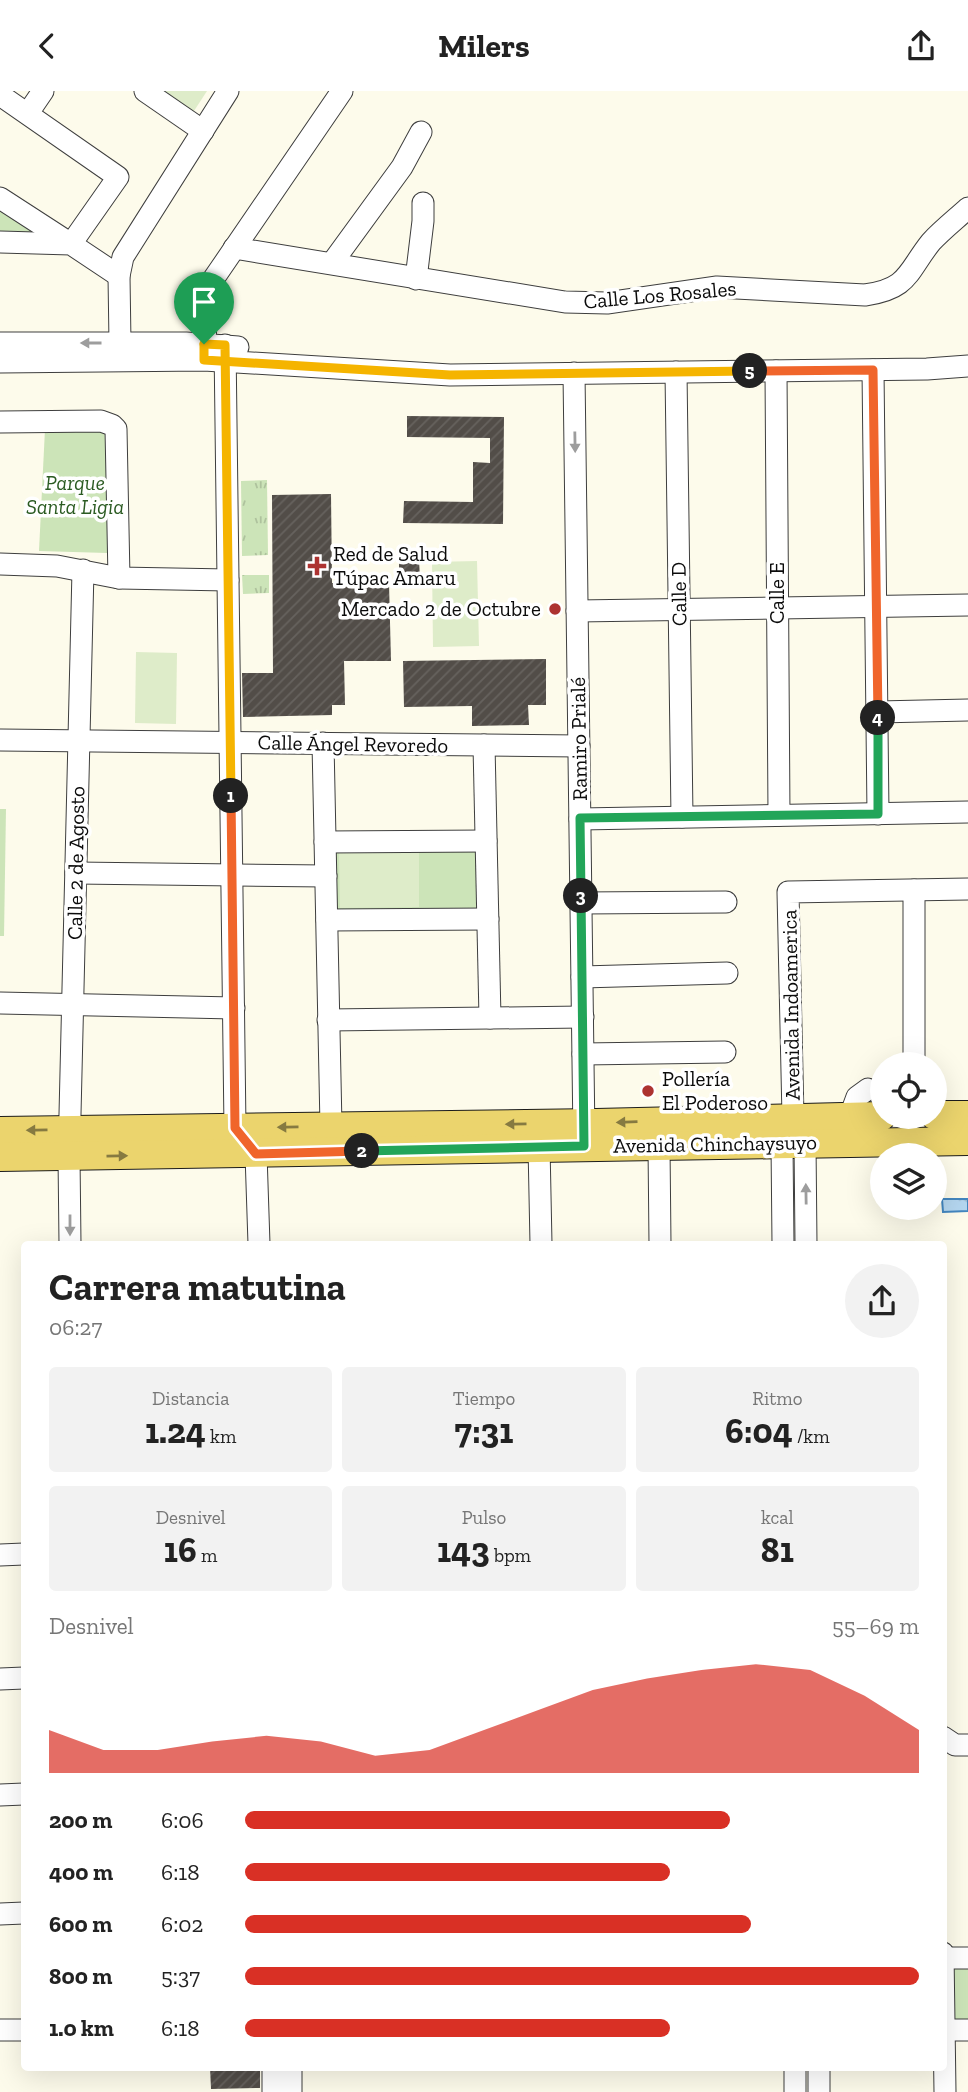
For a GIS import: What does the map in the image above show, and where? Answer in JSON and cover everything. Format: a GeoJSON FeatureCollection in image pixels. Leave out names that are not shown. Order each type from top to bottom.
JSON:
{"type":"FeatureCollection","features":[{"type":"Feature","properties":{"kind":"main road"},"geometry":{"type":"LineString","coordinates":[[947,1115],[968,1115]]}},
{"type":"Feature","properties":{"kind":"main road","name":"Avenida Chinchaysuyo"},"geometry":{"type":"LineString","coordinates":[[0,1131],[70,1143],[256,1154],[539,1146],[584,1135],[793,1117],[870,1116]]}},
{"type":"Feature","properties":{"kind":"main road","name":"Avenida Chinchaysuyo"},"geometry":{"type":"LineString","coordinates":[[0,1157],[70,1143],[235,1128],[331,1126],[584,1135],[659,1146],[968,1141]]}},
{"type":"Feature","properties":{"kind":"street"},"geometry":{"type":"LineString","coordinates":[[28,113],[43,91]]}},
{"type":"Feature","properties":{"kind":"street"},"geometry":{"type":"LineString","coordinates":[[120,343],[119,276],[123,257],[228,91]]}},
{"type":"Feature","properties":{"kind":"street"},"geometry":{"type":"LineString","coordinates":[[259,1241],[256,1154],[235,1128],[228,580],[215,352],[208,293],[212,281],[342,91]]}},
{"type":"Feature","properties":{"kind":"street"},"geometry":{"type":"LineString","coordinates":[[149,92],[203,131]]}},
{"type":"Feature","properties":{"kind":"street"},"geometry":{"type":"LineString","coordinates":[[0,95],[118,177],[71,244]]}},
{"type":"Feature","properties":{"kind":"street"},"geometry":{"type":"LineString","coordinates":[[332,263],[402,167],[421,132]]}},
{"type":"Feature","properties":{"kind":"street"},"geometry":{"type":"LineString","coordinates":[[0,198],[119,276]]}},
{"type":"Feature","properties":{"kind":"street"},"geometry":{"type":"LineString","coordinates":[[416,279],[423,203]]}},
{"type":"Feature","properties":{"kind":"street","name":"Calle Los Rosales"},"geometry":{"type":"LineString","coordinates":[[234,248],[531,298],[583,303],[607,303],[717,286],[865,295],[882,293],[907,277],[930,243],[968,208]]}},
{"type":"Feature","properties":{"kind":"street"},"geometry":{"type":"LineString","coordinates":[[0,242],[71,244]]}},
{"type":"Feature","properties":{"kind":"street"},"geometry":{"type":"LineString","coordinates":[[0,344],[120,343],[402,373],[873,370],[968,366]]}},
{"type":"Feature","properties":{"kind":"street"},"geometry":{"type":"LineString","coordinates":[[0,362],[215,352]]}},
{"type":"Feature","properties":{"kind":"street"},"geometry":{"type":"LineString","coordinates":[[873,370],[878,814]]}},
{"type":"Feature","properties":{"kind":"street","name":"Calle E"},"geometry":{"type":"LineString","coordinates":[[776,371],[779,815]]}},
{"type":"Feature","properties":{"kind":"street","name":"Calle D"},"geometry":{"type":"LineString","coordinates":[[676,372],[682,817]]}},
{"type":"Feature","properties":{"kind":"street","name":"Ramiro Prialé"},"geometry":{"type":"LineString","coordinates":[[574,373],[584,1135]]}},
{"type":"Feature","properties":{"kind":"street"},"geometry":{"type":"LineString","coordinates":[[0,422],[101,421],[112,425],[118,434],[119,578]]}},
{"type":"Feature","properties":{"kind":"street"},"geometry":{"type":"LineString","coordinates":[[0,564],[57,566],[119,578],[228,580]]}},
{"type":"Feature","properties":{"kind":"street","name":"Calle 2 de Agosto"},"geometry":{"type":"LineString","coordinates":[[70,1241],[83,570]]}},
{"type":"Feature","properties":{"kind":"street"},"geometry":{"type":"LineString","coordinates":[[577,611],[968,605]]}},
{"type":"Feature","properties":{"kind":"street"},"geometry":{"type":"LineString","coordinates":[[878,712],[968,710]]}},
{"type":"Feature","properties":{"kind":"street","name":"Calle Ángel Revoredo"},"geometry":{"type":"LineString","coordinates":[[0,740],[579,746]]}},
{"type":"Feature","properties":{"kind":"street"},"geometry":{"type":"LineString","coordinates":[[323,743],[331,1126]]}},
{"type":"Feature","properties":{"kind":"street"},"geometry":{"type":"LineString","coordinates":[[484,745],[490,1018]]}},
{"type":"Feature","properties":{"kind":"street"},"geometry":{"type":"LineString","coordinates":[[580,818],[968,813]]}},
{"type":"Feature","properties":{"kind":"street"},"geometry":{"type":"LineString","coordinates":[[325,842],[486,841]]}},
{"type":"Feature","properties":{"kind":"street"},"geometry":{"type":"LineString","coordinates":[[76,873],[326,876]]}},
{"type":"Feature","properties":{"kind":"street"},"geometry":{"type":"LineString","coordinates":[[914,1052],[914,890],[968,889]]}},
{"type":"Feature","properties":{"kind":"street","name":"Avenida Indoamerica"},"geometry":{"type":"LineString","coordinates":[[783,1241],[793,1144],[788,892],[914,890]]}},
{"type":"Feature","properties":{"kind":"street"},"geometry":{"type":"LineString","coordinates":[[581,903],[726,902]]}},
{"type":"Feature","properties":{"kind":"street"},"geometry":{"type":"LineString","coordinates":[[327,920],[488,919]]}},
{"type":"Feature","properties":{"kind":"street"},"geometry":{"type":"LineString","coordinates":[[582,977],[727,973]]}},
{"type":"Feature","properties":{"kind":"street"},"geometry":{"type":"LineString","coordinates":[[0,1003],[234,1008]]}},
{"type":"Feature","properties":{"kind":"street"},"geometry":{"type":"LineString","coordinates":[[328,1020],[583,1017]]}},
{"type":"Feature","properties":{"kind":"street"},"geometry":{"type":"LineString","coordinates":[[583,1054],[725,1052]]}},
{"type":"Feature","properties":{"kind":"street"},"geometry":{"type":"LineString","coordinates":[[850,1117],[857,1097],[867,1089]]}},
{"type":"Feature","properties":{"kind":"street","name":"Avenida Indoamerica"},"geometry":{"type":"LineString","coordinates":[[793,1144],[806,1241]]}},
{"type":"Feature","properties":{"kind":"street"},"geometry":{"type":"LineString","coordinates":[[539,1146],[541,1241]]}},
{"type":"Feature","properties":{"kind":"street"},"geometry":{"type":"LineString","coordinates":[[659,1146],[660,1241]]}},
{"type":"Feature","properties":{"kind":"street"},"geometry":{"type":"LineString","coordinates":[[0,1555],[21,1554]]}},
{"type":"Feature","properties":{"kind":"street"},"geometry":{"type":"LineString","coordinates":[[0,1679],[21,1678]]}},
{"type":"Feature","properties":{"kind":"street"},"geometry":{"type":"LineString","coordinates":[[947,1740],[955,1745],[968,1745]]}},
{"type":"Feature","properties":{"kind":"street"},"geometry":{"type":"LineString","coordinates":[[0,1794],[21,1794]]}},
{"type":"Feature","properties":{"kind":"street"},"geometry":{"type":"LineString","coordinates":[[0,1914],[21,1913]]}},
{"type":"Feature","properties":{"kind":"street"},"geometry":{"type":"LineString","coordinates":[[947,1958],[968,1958]]}},
{"type":"Feature","properties":{"kind":"street"},"geometry":{"type":"LineString","coordinates":[[0,2030],[21,2030]]}},
{"type":"Feature","properties":{"kind":"street"},"geometry":{"type":"LineString","coordinates":[[947,2030],[968,2030]]}},
{"type":"Feature","properties":{"kind":"street"},"geometry":{"type":"LineString","coordinates":[[273,2071],[273,2092]]}},
{"type":"Feature","properties":{"kind":"street"},"geometry":{"type":"LineString","coordinates":[[291,2071],[291,2092]]}},
{"type":"Feature","properties":{"kind":"street"},"geometry":{"type":"LineString","coordinates":[[795,2071],[795,2092]]}},
{"type":"Feature","properties":{"kind":"street"},"geometry":{"type":"LineString","coordinates":[[805,2071],[805,2092]]}},
{"type":"Feature","properties":{"kind":"street"},"geometry":{"type":"LineString","coordinates":[[819,2071],[819,2092]]}},
{"type":"Feature","properties":{"kind":"street"},"geometry":{"type":"LineString","coordinates":[[945,2071],[945,2092]]}},
{"type":"Feature","properties":{"kind":"green space"},"geometry":{"type":"Polygon","coordinates":[[[158,91],[207,91],[192,114],[158,91]]]}},
{"type":"Feature","properties":{"kind":"green space"},"geometry":{"type":"Polygon","coordinates":[[[0,202],[55,240],[0,240],[0,202]]]}},
{"type":"Feature","properties":{"kind":"green space","name":"Parque Santa Ligia"},"geometry":{"type":"Polygon","coordinates":[[[45,429],[100,429],[107,432],[110,438],[107,553],[39,551],[45,429]]]}},
{"type":"Feature","properties":{"kind":"green space"},"geometry":{"type":"Polygon","coordinates":[[[267,480],[268,555],[242,556],[241,481],[267,480]]]}},
{"type":"Feature","properties":{"kind":"green space"},"geometry":{"type":"Polygon","coordinates":[[[477,561],[479,646],[433,647],[432,562],[477,561]]]}},
{"type":"Feature","properties":{"kind":"green space"},"geometry":{"type":"Polygon","coordinates":[[[242,575],[269,575],[269,593],[243,594],[242,575]]]}},
{"type":"Feature","properties":{"kind":"green space"},"geometry":{"type":"Polygon","coordinates":[[[136,652],[177,653],[176,724],[135,723],[136,652]]]}},
{"type":"Feature","properties":{"kind":"green space"},"geometry":{"type":"Polygon","coordinates":[[[0,809],[6,809],[4,936],[0,936],[0,809]]]}},
{"type":"Feature","properties":{"kind":"green space"},"geometry":{"type":"Polygon","coordinates":[[[479,846],[480,912],[336,914],[335,848],[479,846]]]}},
{"type":"Feature","properties":{"kind":"green space"},"geometry":{"type":"Polygon","coordinates":[[[339,852],[419,852],[419,907],[340,908],[339,852]]]}},
{"type":"Feature","properties":{"kind":"green space"},"geometry":{"type":"Polygon","coordinates":[[[948,1963],[968,1963],[968,2025],[948,2025],[948,1963]]]}},
{"type":"Feature","properties":{"kind":"water"},"geometry":{"type":"Polygon","coordinates":[[[947,1199],[968,1199],[968,1211],[947,1212],[947,1199]]]}},
{"type":"Feature","properties":{"kind":"building"},"geometry":{"type":"Polygon","coordinates":[[[407,416],[504,417],[503,524],[403,523],[404,501],[473,502],[473,462],[490,463],[490,438],[407,437],[407,416]]]}},
{"type":"Feature","properties":{"kind":"building"},"geometry":{"type":"Polygon","coordinates":[[[331,494],[332,583],[389,583],[391,661],[344,661],[345,705],[332,705],[332,715],[243,717],[242,673],[273,673],[272,495],[331,494]]]}},
{"type":"Feature","properties":{"kind":"building"},"geometry":{"type":"Polygon","coordinates":[[[419,561],[420,578],[399,578],[399,562],[419,561]]]}},
{"type":"Feature","properties":{"kind":"building"},"geometry":{"type":"Polygon","coordinates":[[[546,659],[546,705],[528,705],[529,725],[472,726],[472,706],[404,707],[403,661],[546,659]]]}},
{"type":"Feature","properties":{"kind":"building"},"geometry":{"type":"Polygon","coordinates":[[[210,2071],[260,2071],[260,2088],[211,2089],[210,2071]]]}},
{"type":"Feature","properties":{"kind":"place","name":"Red de Salud Túpac Amaru"},"geometry":{"type":"Point","coordinates":[317,566]}},
{"type":"Feature","properties":{"kind":"place","name":"Mercado 2 de Octubre"},"geometry":{"type":"Point","coordinates":[555,609]}},
{"type":"Feature","properties":{"kind":"place","name":"Pollería El Poderoso"},"geometry":{"type":"Point","coordinates":[648,1091]}},
{"type":"Feature","properties":{"kind":"route"},"geometry":{"type":"LineString","coordinates":[[204,344],[204,360],[225,361],[402,373],[450,375],[873,370],[878,814],[580,818],[584,1146],[256,1154],[235,1128],[225,361],[225,345],[204,344]]}}]}
